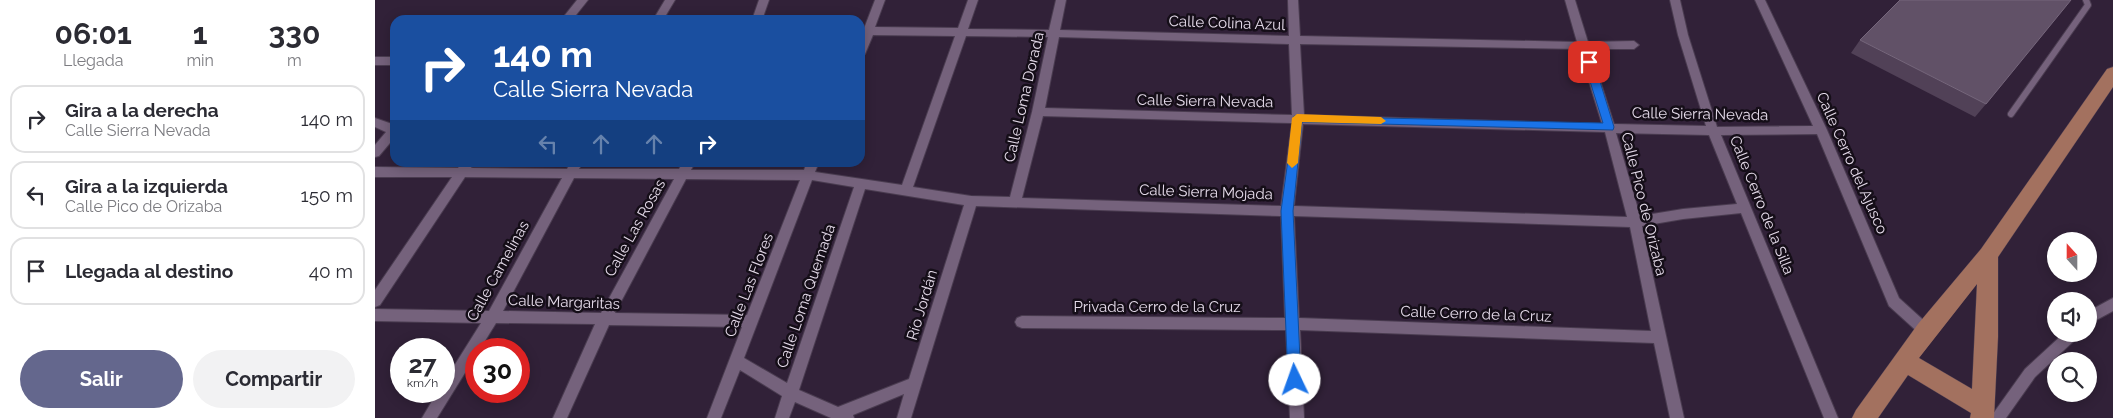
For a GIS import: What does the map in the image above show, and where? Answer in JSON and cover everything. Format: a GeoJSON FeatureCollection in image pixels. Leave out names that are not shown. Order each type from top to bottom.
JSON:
{"type":"FeatureCollection","features":[{"type":"Feature","properties":{"kind":"main road"},"geometry":{"type":"LineString","coordinates":[[1864,418],[1926,331],[1988,255],[2113,73]]}},
{"type":"Feature","properties":{"kind":"main road"},"geometry":{"type":"LineString","coordinates":[[1987,414],[1988,255]]}},
{"type":"Feature","properties":{"kind":"main road"},"geometry":{"type":"LineString","coordinates":[[1904,361],[1987,414]]}},
{"type":"Feature","properties":{"kind":"street"},"geometry":{"type":"LineString","coordinates":[[570,15],[583,0]]}},
{"type":"Feature","properties":{"kind":"street"},"geometry":{"type":"LineString","coordinates":[[661,15],[670,0]]}},
{"type":"Feature","properties":{"kind":"street"},"geometry":{"type":"LineString","coordinates":[[759,15],[764,0]]}},
{"type":"Feature","properties":{"kind":"street"},"geometry":{"type":"LineString","coordinates":[[865,41],[880,0]]}},
{"type":"Feature","properties":{"kind":"street"},"geometry":{"type":"LineString","coordinates":[[906,190],[973,0]]}},
{"type":"Feature","properties":{"kind":"street","name":"Calle Loma Dorada"},"geometry":{"type":"LineString","coordinates":[[1015,201],[1038,112],[1061,0]]}},
{"type":"Feature","properties":{"kind":"street"},"geometry":{"type":"LineString","coordinates":[[1293,0],[1297,118],[1287,211],[1297,418]]}},
{"type":"Feature","properties":{"kind":"street","name":"Calle Pico de Orizaba"},"geometry":{"type":"LineString","coordinates":[[1570,0],[1609,127],[1635,222],[1658,337],[1677,418]]}},
{"type":"Feature","properties":{"kind":"street","name":"Calle Cerro de la Silla"},"geometry":{"type":"LineString","coordinates":[[1675,0],[1683,35],[1713,130],[1831,418]]}},
{"type":"Feature","properties":{"kind":"street","name":"Calle Cerro del Ajusco"},"geometry":{"type":"LineString","coordinates":[[1760,0],[1821,130],[1894,302],[1926,331]]}},
{"type":"Feature","properties":{"kind":"street","name":"Calle Colina Azul"},"geometry":{"type":"LineString","coordinates":[[869,31],[961,31],[1584,46],[1634,45]]}},
{"type":"Feature","properties":{"kind":"street"},"geometry":{"type":"LineString","coordinates":[[375,61],[390,61]]}},
{"type":"Feature","properties":{"kind":"street","name":"Calle Sierra Nevada"},"geometry":{"type":"LineString","coordinates":[[1038,112],[1713,130],[1821,130]]}},
{"type":"Feature","properties":{"kind":"street"},"geometry":{"type":"LineString","coordinates":[[375,122],[390,128]]}},
{"type":"Feature","properties":{"kind":"street"},"geometry":{"type":"LineString","coordinates":[[375,153],[390,135]]}},
{"type":"Feature","properties":{"kind":"street"},"geometry":{"type":"LineString","coordinates":[[375,301],[466,167]]}},
{"type":"Feature","properties":{"kind":"street","name":"Calle Sierra Mojada"},"geometry":{"type":"LineString","coordinates":[[375,172],[466,167],[810,169],[861,184],[971,201],[1635,222],[1683,214],[1745,208]]}},
{"type":"Feature","properties":{"kind":"street","name":"Calle Camelinas"},"geometry":{"type":"LineString","coordinates":[[429,418],[493,316],[574,168]]}},
{"type":"Feature","properties":{"kind":"street","name":"Calle Las Rosas"},"geometry":{"type":"LineString","coordinates":[[560,418],[604,320],[686,169]]}},
{"type":"Feature","properties":{"kind":"street","name":"Calle Las Flores"},"geometry":{"type":"LineString","coordinates":[[714,418],[810,169]]}},
{"type":"Feature","properties":{"kind":"street","name":"Calle Loma Quemada"},"geometry":{"type":"LineString","coordinates":[[782,418],[861,184]]}},
{"type":"Feature","properties":{"kind":"street","name":"Río Jordán"},"geometry":{"type":"LineString","coordinates":[[904,418],[971,201]]}},
{"type":"Feature","properties":{"kind":"street"},"geometry":{"type":"LineString","coordinates":[[2097,313],[2113,304]]}},
{"type":"Feature","properties":{"kind":"street","name":"Calle Margaritas"},"geometry":{"type":"LineString","coordinates":[[375,315],[752,321]]}},
{"type":"Feature","properties":{"kind":"street","name":"Privada Cerro de la Cruz"},"geometry":{"type":"LineString","coordinates":[[1022,322],[1292,324]]}},
{"type":"Feature","properties":{"kind":"street","name":"Calle Cerro de la Cruz"},"geometry":{"type":"LineString","coordinates":[[1292,324],[1658,337]]}},
{"type":"Feature","properties":{"kind":"street"},"geometry":{"type":"LineString","coordinates":[[1987,414],[2063,342]]}},
{"type":"Feature","properties":{"kind":"street"},"geometry":{"type":"LineString","coordinates":[[737,361],[791,392],[842,416],[915,383]]}},
{"type":"Feature","properties":{"kind":"lane"},"geometry":{"type":"LineString","coordinates":[[2011,114],[2088,5],[2086,0]]}},
{"type":"Feature","properties":{"kind":"building"},"geometry":{"type":"Polygon","coordinates":[[[1900,0],[2071,0],[1986,104],[1860,40],[1900,0]]]}},
{"type":"Feature","properties":{"kind":"slow traffic"},"geometry":{"type":"LineString","coordinates":[[1292,163],[1297,118],[1381,121]]}},
{"type":"Feature","properties":{"kind":"route"},"geometry":{"type":"LineString","coordinates":[[1295,380],[1287,211],[1297,118],[1609,127],[1589,62]]}}]}
